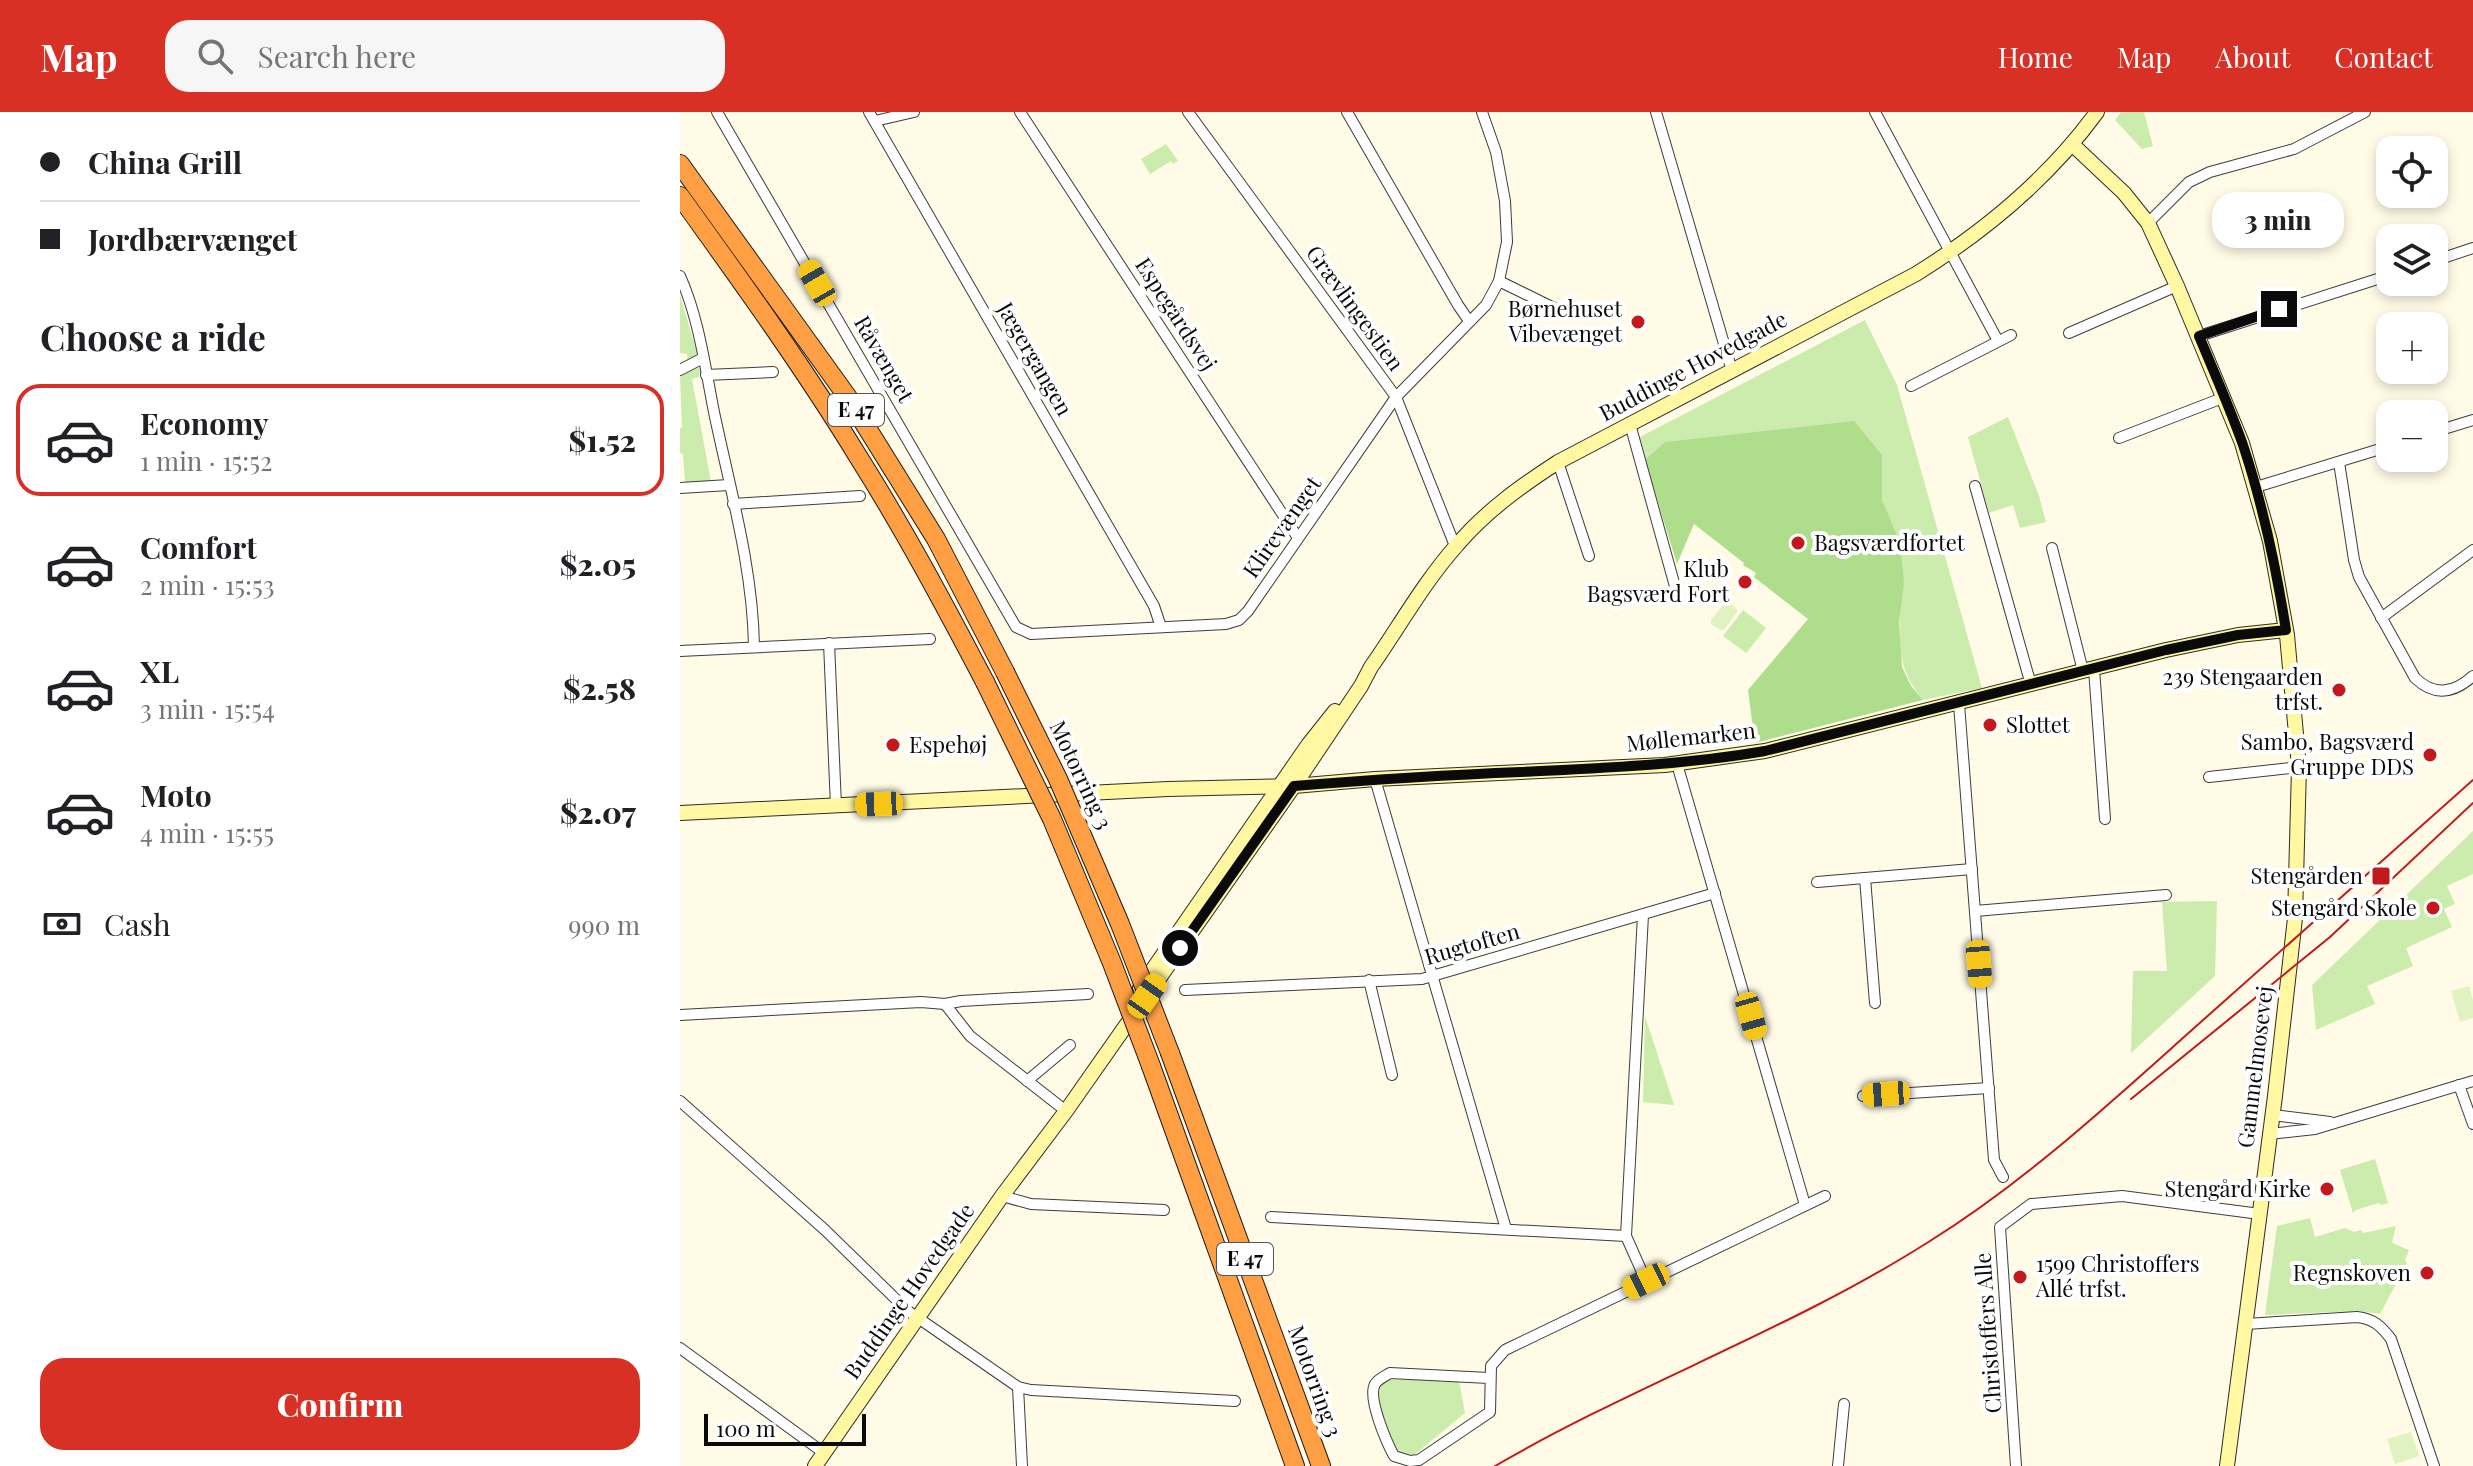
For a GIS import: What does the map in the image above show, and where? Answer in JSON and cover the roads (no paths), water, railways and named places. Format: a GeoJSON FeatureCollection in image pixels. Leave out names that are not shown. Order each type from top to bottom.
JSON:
{"type":"FeatureCollection","features":[{"type":"Feature","properties":{"kind":"highway","name":"Motorring 3"},"geometry":{"type":"LineString","coordinates":[[680,164],[849,399],[936,539],[1058,779],[1120,924],[1170,1053],[1321,1466]]}},
{"type":"Feature","properties":{"kind":"highway","name":"Motorring 3"},"geometry":{"type":"LineString","coordinates":[[680,196],[775,329],[859,458],[924,566],[1052,819],[1151,1066],[1295,1466]]}},
{"type":"Feature","properties":{"kind":"street","name":"Råvænget"},"geometry":{"type":"LineString","coordinates":[[717,112],[1016,627]]}},
{"type":"Feature","properties":{"kind":"street"},"geometry":{"type":"LineString","coordinates":[[872,116],[914,112]]}},
{"type":"Feature","properties":{"kind":"street","name":"Espegårdsvej"},"geometry":{"type":"LineString","coordinates":[[1020,112],[1298,538]]}},
{"type":"Feature","properties":{"kind":"street","name":"Grævlingestien"},"geometry":{"type":"LineString","coordinates":[[1188,112],[1396,397],[1455,546]]}},
{"type":"Feature","properties":{"kind":"street"},"geometry":{"type":"LineString","coordinates":[[1347,112],[1469,321]]}},
{"type":"Feature","properties":{"kind":"street","name":"Klirevænget"},"geometry":{"type":"LineString","coordinates":[[1016,627],[1031,634],[1226,624],[1239,620],[1248,611],[1396,397],[1486,305],[1499,281],[1507,242],[1505,201],[1496,152],[1482,112]]}},
{"type":"Feature","properties":{"kind":"street"},"geometry":{"type":"LineString","coordinates":[[1656,112],[1732,371]]}},
{"type":"Feature","properties":{"kind":"street"},"geometry":{"type":"LineString","coordinates":[[1875,112],[1998,341]]}},
{"type":"Feature","properties":{"kind":"street","name":"Buddinge Hovedgade"},"geometry":{"type":"LineString","coordinates":[[820,1460],[1288,786],[1308,745],[1371,667],[1455,546],[1522,485],[1558,462],[1916,274],[1951,252],[2034,183],[2073,145],[2097,112]]}},
{"type":"Feature","properties":{"kind":"street"},"geometry":{"type":"LineString","coordinates":[[2148,223],[2189,182],[2218,169],[2294,149],[2365,112]]}},
{"type":"Feature","properties":{"kind":"street","name":"Jægergangen"},"geometry":{"type":"LineString","coordinates":[[872,116],[1154,606],[1161,627]]}},
{"type":"Feature","properties":{"kind":"street","name":"Gammelmosevej"},"geometry":{"type":"LineString","coordinates":[[2073,145],[2124,193],[2148,223],[2199,336],[2225,397],[2256,487],[2270,541],[2286,630],[2299,767],[2295,918],[2273,1115],[2227,1466]]}},
{"type":"Feature","properties":{"kind":"street"},"geometry":{"type":"LineString","coordinates":[[2448,256],[2473,248]]}},
{"type":"Feature","properties":{"kind":"street"},"geometry":{"type":"LineString","coordinates":[[680,276],[686,288],[703,358],[752,597],[754,647]]}},
{"type":"Feature","properties":{"kind":"street"},"geometry":{"type":"LineString","coordinates":[[2199,336],[2376,279]]}},
{"type":"Feature","properties":{"kind":"street"},"geometry":{"type":"LineString","coordinates":[[1499,281],[1556,309]]}},
{"type":"Feature","properties":{"kind":"street"},"geometry":{"type":"LineString","coordinates":[[2069,333],[2177,286]]}},
{"type":"Feature","properties":{"kind":"street"},"geometry":{"type":"LineString","coordinates":[[1911,386],[2011,335]]}},
{"type":"Feature","properties":{"kind":"street"},"geometry":{"type":"LineString","coordinates":[[680,370],[703,358]]}},
{"type":"Feature","properties":{"kind":"street"},"geometry":{"type":"LineString","coordinates":[[706,375],[773,372]]}},
{"type":"Feature","properties":{"kind":"street"},"geometry":{"type":"LineString","coordinates":[[2119,438],[2225,397]]}},
{"type":"Feature","properties":{"kind":"street"},"geometry":{"type":"LineString","coordinates":[[2448,428],[2473,420]]}},
{"type":"Feature","properties":{"kind":"street"},"geometry":{"type":"LineString","coordinates":[[1630,424],[1676,590]]}},
{"type":"Feature","properties":{"kind":"street"},"geometry":{"type":"LineString","coordinates":[[2256,487],[2376,450]]}},
{"type":"Feature","properties":{"kind":"street"},"geometry":{"type":"LineString","coordinates":[[1558,462],[1589,556]]}},
{"type":"Feature","properties":{"kind":"street"},"geometry":{"type":"LineString","coordinates":[[2339,462],[2359,577],[2415,678],[2424,686],[2442,692],[2453,690],[2473,676]]}},
{"type":"Feature","properties":{"kind":"street"},"geometry":{"type":"LineString","coordinates":[[680,488],[729,485]]}},
{"type":"Feature","properties":{"kind":"street"},"geometry":{"type":"LineString","coordinates":[[1975,486],[2031,685]]}},
{"type":"Feature","properties":{"kind":"street"},"geometry":{"type":"LineString","coordinates":[[733,504],[860,496]]}},
{"type":"Feature","properties":{"kind":"street"},"geometry":{"type":"LineString","coordinates":[[2052,548],[2088,670],[2105,819]]}},
{"type":"Feature","properties":{"kind":"street"},"geometry":{"type":"LineString","coordinates":[[2381,618],[2473,550]]}},
{"type":"Feature","properties":{"kind":"street","name":"Møllemarken"},"geometry":{"type":"LineString","coordinates":[[680,813],[1180,788],[1288,786],[1677,764],[1765,751],[2207,641],[2286,630]]}},
{"type":"Feature","properties":{"kind":"street"},"geometry":{"type":"LineString","coordinates":[[680,651],[930,639]]}},
{"type":"Feature","properties":{"kind":"street"},"geometry":{"type":"LineString","coordinates":[[829,643],[836,806]]}},
{"type":"Feature","properties":{"kind":"street"},"geometry":{"type":"LineString","coordinates":[[1959,704],[1994,1160],[2003,1177]]}},
{"type":"Feature","properties":{"kind":"street"},"geometry":{"type":"LineString","coordinates":[[1677,764],[1805,1205]]}},
{"type":"Feature","properties":{"kind":"street"},"geometry":{"type":"LineString","coordinates":[[2209,777],[2299,767]]}},
{"type":"Feature","properties":{"kind":"street"},"geometry":{"type":"LineString","coordinates":[[1375,779],[1506,1229]]}},
{"type":"Feature","properties":{"kind":"street"},"geometry":{"type":"LineString","coordinates":[[1817,882],[1972,869]]}},
{"type":"Feature","properties":{"kind":"street"},"geometry":{"type":"LineString","coordinates":[[1865,878],[1875,1003]]}},
{"type":"Feature","properties":{"kind":"street","name":"Rugtoften"},"geometry":{"type":"LineString","coordinates":[[1185,990],[1369,980],[1410,981],[1433,977],[1715,893]]}},
{"type":"Feature","properties":{"kind":"street"},"geometry":{"type":"LineString","coordinates":[[1975,911],[2166,895]]}},
{"type":"Feature","properties":{"kind":"street"},"geometry":{"type":"LineString","coordinates":[[1643,915],[1626,1236],[1646,1281]]}},
{"type":"Feature","properties":{"kind":"street"},"geometry":{"type":"LineString","coordinates":[[1369,980],[1392,1075]]}},
{"type":"Feature","properties":{"kind":"street"},"geometry":{"type":"LineString","coordinates":[[680,1015],[921,1002],[945,1004],[1088,994]]}},
{"type":"Feature","properties":{"kind":"street"},"geometry":{"type":"LineString","coordinates":[[945,1004],[970,1036],[1063,1108]]}},
{"type":"Feature","properties":{"kind":"street"},"geometry":{"type":"LineString","coordinates":[[1027,1081],[1070,1045]]}},
{"type":"Feature","properties":{"kind":"street"},"geometry":{"type":"LineString","coordinates":[[2269,1134],[2315,1129],[2473,1081]]}},
{"type":"Feature","properties":{"kind":"street"},"geometry":{"type":"LineString","coordinates":[[2459,1085],[2473,1124]]}},
{"type":"Feature","properties":{"kind":"street"},"geometry":{"type":"LineString","coordinates":[[1863,1096],[1989,1088]]}},
{"type":"Feature","properties":{"kind":"street"},"geometry":{"type":"LineString","coordinates":[[680,1101],[918,1318],[1018,1387],[1235,1401]]}},
{"type":"Feature","properties":{"kind":"street"},"geometry":{"type":"LineString","coordinates":[[2273,1115],[2332,1123]]}},
{"type":"Feature","properties":{"kind":"street"},"geometry":{"type":"LineString","coordinates":[[1002,1196],[1031,1204],[1164,1210]]}},
{"type":"Feature","properties":{"kind":"street"},"geometry":{"type":"LineString","coordinates":[[1489,1378],[1390,1373],[1380,1379],[1374,1386],[1372,1396],[1394,1456],[1410,1461],[1419,1460],[1490,1412],[1491,1366],[1505,1350],[1825,1196]]}},
{"type":"Feature","properties":{"kind":"street","name":"Christoffers Alle"},"geometry":{"type":"LineString","coordinates":[[2016,1466],[2000,1227],[2031,1204],[2122,1196],[2260,1214]]}},
{"type":"Feature","properties":{"kind":"street"},"geometry":{"type":"LineString","coordinates":[[1271,1217],[1626,1236]]}},
{"type":"Feature","properties":{"kind":"street"},"geometry":{"type":"LineString","coordinates":[[2246,1324],[2357,1317],[2381,1325],[2391,1339],[2434,1466]]}},
{"type":"Feature","properties":{"kind":"street"},"geometry":{"type":"LineString","coordinates":[[680,1348],[820,1460]]}},
{"type":"Feature","properties":{"kind":"street"},"geometry":{"type":"LineString","coordinates":[[1018,1387],[1022,1466]]}},
{"type":"Feature","properties":{"kind":"street"},"geometry":{"type":"LineString","coordinates":[[1838,1466],[1844,1404]]}},
{"type":"Feature","properties":{"kind":"tram line"},"geometry":{"type":"LineString","coordinates":[[1495,1466],[1603,1409],[1824,1302],[1965,1218],[2098,1113],[2473,780]]}},
{"type":"Feature","properties":{"kind":"tram line"},"geometry":{"type":"LineString","coordinates":[[2131,1099],[2330,937],[2473,803]]}},
{"type":"Feature","properties":{"kind":"place","name":"Børnehuset Vibevænget"},"geometry":{"type":"Point","coordinates":[1638,322]}},
{"type":"Feature","properties":{"kind":"place","name":"Bagsværdfortet"},"geometry":{"type":"Point","coordinates":[1798,543]}},
{"type":"Feature","properties":{"kind":"place","name":"Klub Bagsværd Fort"},"geometry":{"type":"Point","coordinates":[1745,582]}},
{"type":"Feature","properties":{"kind":"place","name":"239 Stengaarden trfst."},"geometry":{"type":"Point","coordinates":[2339,690]}},
{"type":"Feature","properties":{"kind":"place","name":"Slottet"},"geometry":{"type":"Point","coordinates":[1990,725]}},
{"type":"Feature","properties":{"kind":"place","name":"Espehøj"},"geometry":{"type":"Point","coordinates":[893,745]}},
{"type":"Feature","properties":{"kind":"place","name":"Sambo, Bagsværd Gruppe DDS"},"geometry":{"type":"Point","coordinates":[2430,755]}},
{"type":"Feature","properties":{"kind":"place","name":"Stengården"},"geometry":{"type":"Point","coordinates":[2381,876]}},
{"type":"Feature","properties":{"kind":"place","name":"Stengård Skole"},"geometry":{"type":"Point","coordinates":[2433,908]}},
{"type":"Feature","properties":{"kind":"place","name":"Stengård Kirke"},"geometry":{"type":"Point","coordinates":[2327,1189]}},
{"type":"Feature","properties":{"kind":"place","name":"Regnskoven"},"geometry":{"type":"Point","coordinates":[2427,1273]}},
{"type":"Feature","properties":{"kind":"place","name":"1599 Christoffers Allé trfst."},"geometry":{"type":"Point","coordinates":[2020,1277]}}]}
